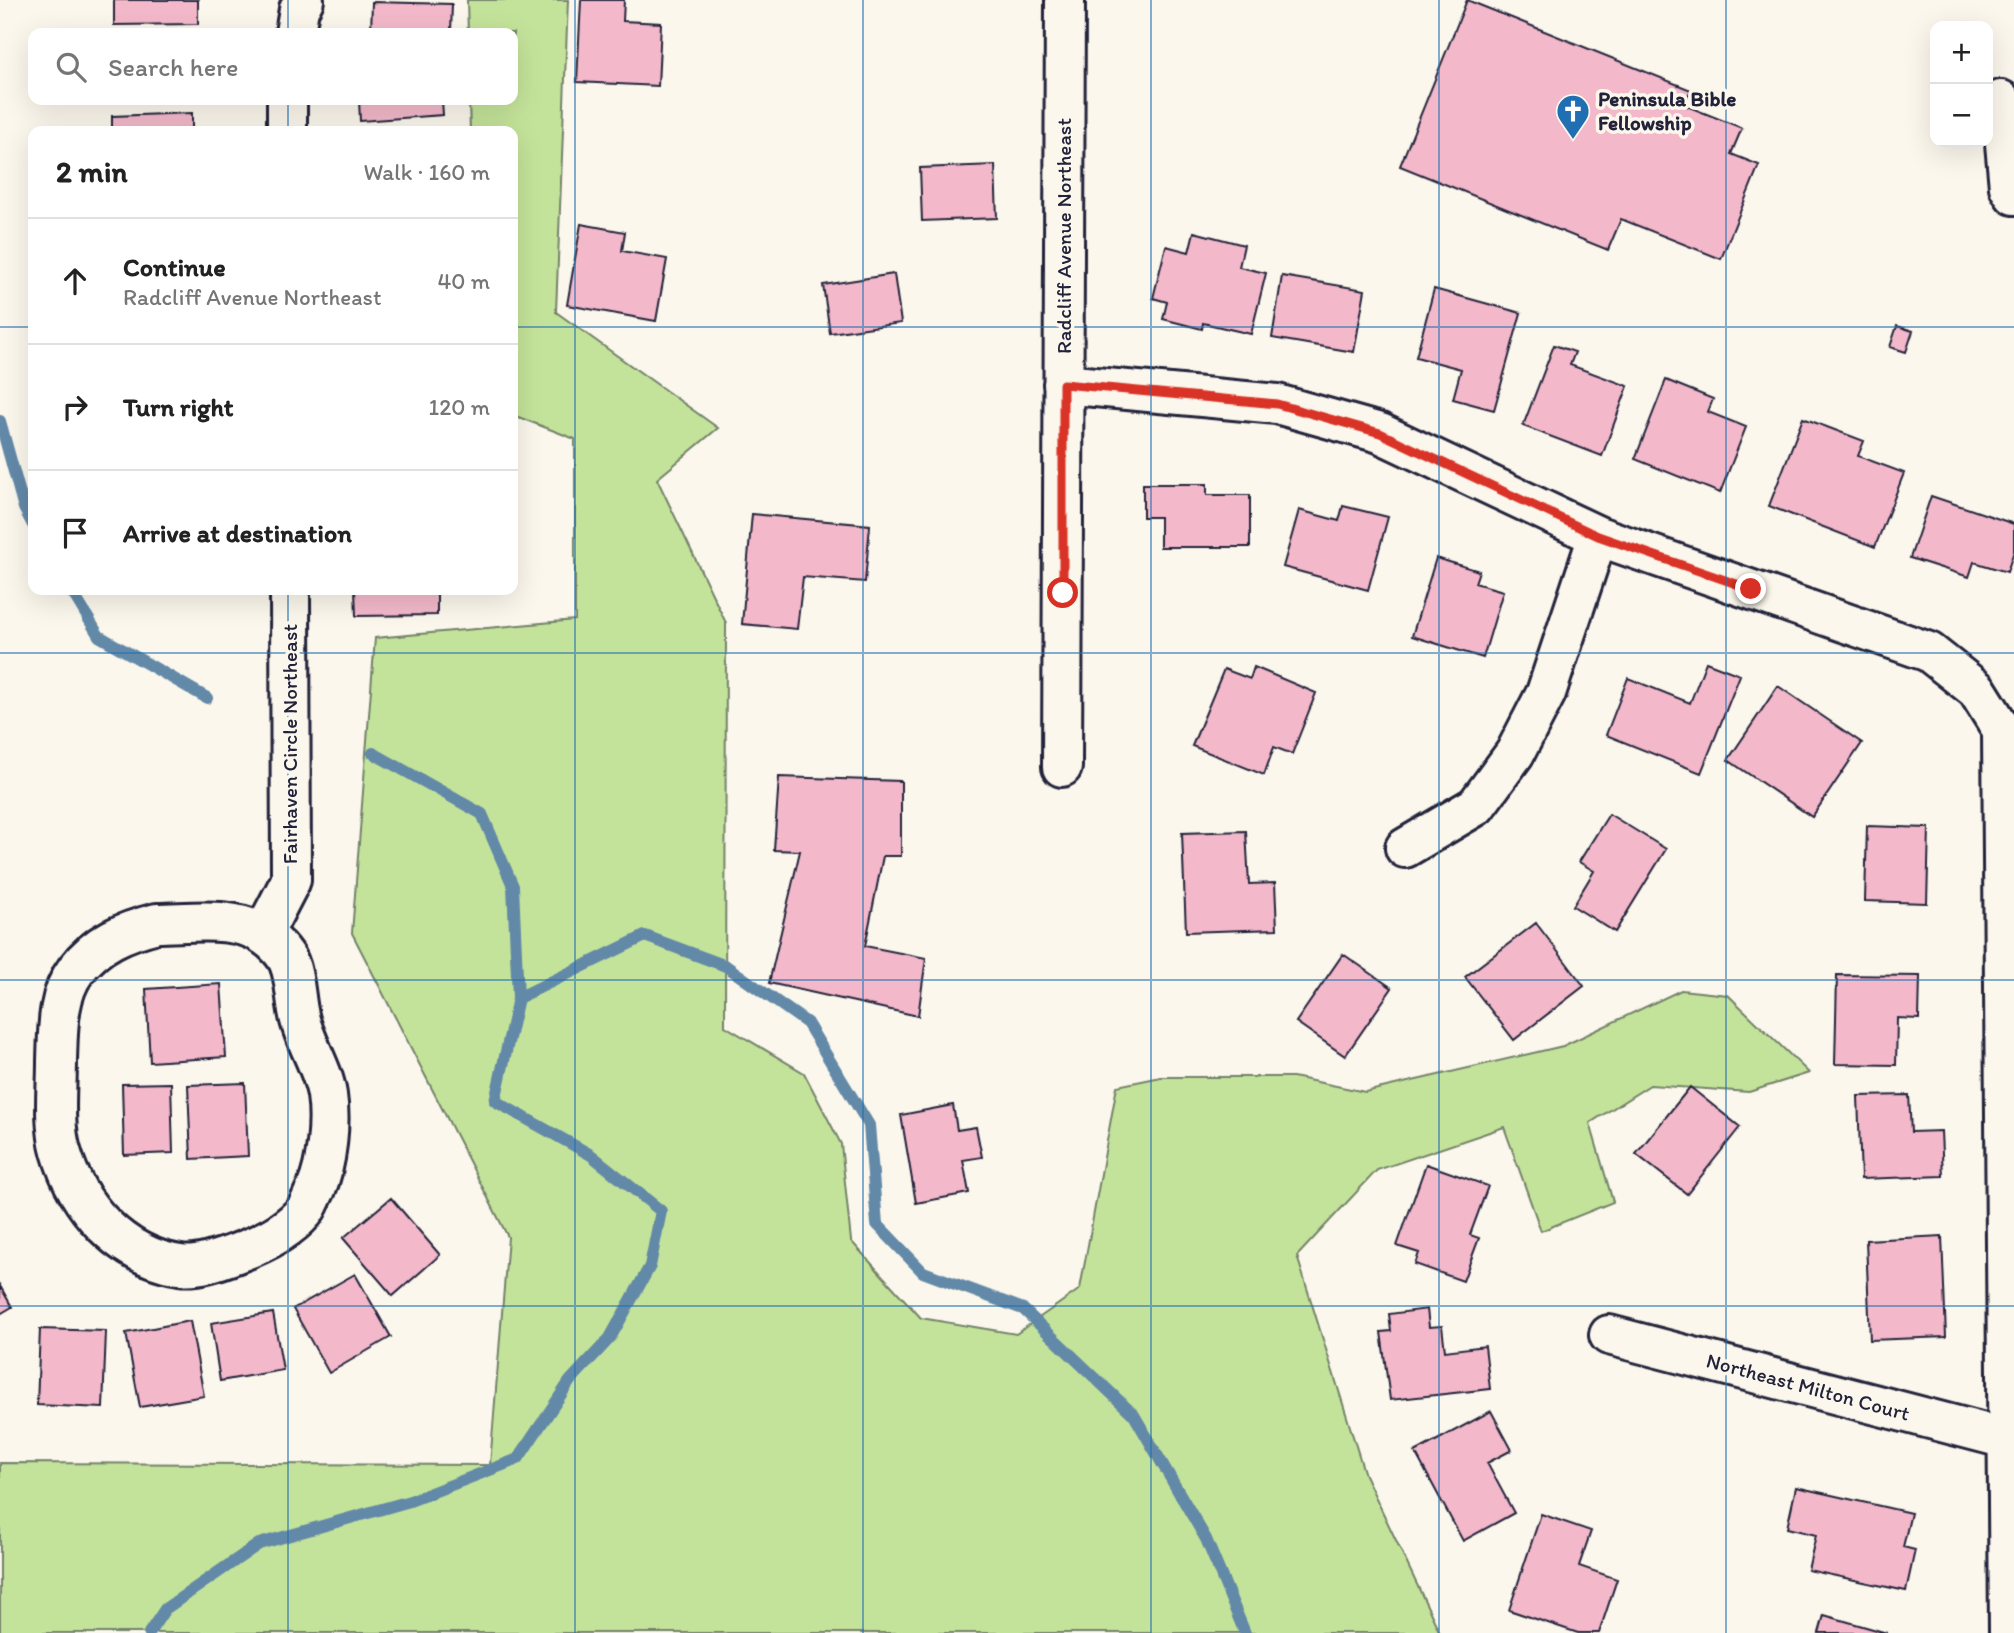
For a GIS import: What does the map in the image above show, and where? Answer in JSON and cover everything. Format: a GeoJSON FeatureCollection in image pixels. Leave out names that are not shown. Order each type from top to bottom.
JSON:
{"type":"FeatureCollection","features":[{"type":"Feature","properties":{"kind":"street"},"geometry":{"type":"LineString","coordinates":[[296,28],[299,9],[304,0]]}},
{"type":"Feature","properties":{"kind":"street","name":"Radcliff Avenue Northeast"},"geometry":{"type":"LineString","coordinates":[[1062,767],[1065,0]]}},
{"type":"Feature","properties":{"kind":"street"},"geometry":{"type":"LineString","coordinates":[[2001,100],[2009,187],[2014,195]]}},
{"type":"Feature","properties":{"kind":"street"},"geometry":{"type":"LineString","coordinates":[[287,105],[287,126]]}},
{"type":"Feature","properties":{"kind":"street"},"geometry":{"type":"LineString","coordinates":[[1063,384],[1277,404],[1380,433],[1598,536],[1929,652],[1977,690],[2002,730],[2009,1633]]}},
{"type":"Feature","properties":{"kind":"street"},"geometry":{"type":"LineString","coordinates":[[1405,848],[1476,806],[1515,753],[1546,693],[1598,536]]}},
{"type":"Feature","properties":{"kind":"street","name":"Fairhaven Circle Northeast"},"geometry":{"type":"LineString","coordinates":[[263,934],[291,880],[290,595]]}},
{"type":"Feature","properties":{"kind":"street"},"geometry":{"type":"LineString","coordinates":[[156,923],[225,923],[244,925],[263,934],[277,946],[289,963],[300,1020],[327,1096],[324,1155],[319,1182],[305,1212],[281,1231],[249,1249],[182,1266],[150,1257],[124,1244],[93,1214],[72,1183],[60,1149],[57,1116],[58,1025],[64,995],[76,970],[104,942],[131,929],[156,923]]}},
{"type":"Feature","properties":{"kind":"street","name":"Northeast Milton Court"},"geometry":{"type":"LineString","coordinates":[[1609,1335],[2007,1438]]}},
{"type":"Feature","properties":{"kind":"green space"},"geometry":{"type":"Polygon","coordinates":[[[467,0],[568,0],[556,312],[718,428],[657,479],[726,623],[725,1026],[804,1073],[841,1144],[851,1241],[921,1318],[1016,1334],[1080,1289],[1117,1086],[1161,1077],[1293,1077],[1365,1092],[1563,1046],[1681,990],[1728,995],[1809,1073],[1749,1092],[1650,1085],[1590,1123],[1613,1202],[1541,1231],[1504,1127],[1377,1170],[1297,1256],[1365,1475],[1440,1633],[0,1633],[0,1463],[490,1465],[508,1237],[352,933],[375,638],[575,620],[575,439],[518,417],[518,126],[470,126],[469,105],[518,105],[518,28],[468,28],[467,0]]]}},
{"type":"Feature","properties":{"kind":"building"},"geometry":{"type":"Polygon","coordinates":[[[114,0],[198,0],[198,24],[114,25],[114,0]]]}},
{"type":"Feature","properties":{"kind":"building"},"geometry":{"type":"Polygon","coordinates":[[[581,0],[624,0],[623,21],[661,23],[658,86],[577,82],[581,0]]]}},
{"type":"Feature","properties":{"kind":"building","name":"Peninsula Bible Fellowship"},"geometry":{"type":"Polygon","coordinates":[[[1467,0],[1691,90],[1684,105],[1742,128],[1731,154],[1759,165],[1721,259],[1621,219],[1608,250],[1400,166],[1467,0]]]}},
{"type":"Feature","properties":{"kind":"building"},"geometry":{"type":"Polygon","coordinates":[[[372,2],[452,4],[451,28],[371,28],[372,2]]]}},
{"type":"Feature","properties":{"kind":"building"},"geometry":{"type":"Polygon","coordinates":[[[359,105],[442,105],[443,115],[360,121],[359,105]]]}},
{"type":"Feature","properties":{"kind":"building"},"geometry":{"type":"Polygon","coordinates":[[[192,113],[192,126],[112,126],[112,116],[192,113]]]}},
{"type":"Feature","properties":{"kind":"building"},"geometry":{"type":"Polygon","coordinates":[[[995,165],[997,218],[922,221],[920,168],[995,165]]]}},
{"type":"Feature","properties":{"kind":"building"},"geometry":{"type":"Polygon","coordinates":[[[581,224],[625,232],[622,251],[667,259],[656,321],[567,305],[581,224]]]}},
{"type":"Feature","properties":{"kind":"building"},"geometry":{"type":"Polygon","coordinates":[[[1194,232],[1244,245],[1239,267],[1266,273],[1251,334],[1203,323],[1202,329],[1163,319],[1167,302],[1153,298],[1166,246],[1189,252],[1194,232]]]}},
{"type":"Feature","properties":{"kind":"building"},"geometry":{"type":"Polygon","coordinates":[[[894,274],[901,323],[830,333],[823,285],[894,274]]]}},
{"type":"Feature","properties":{"kind":"building"},"geometry":{"type":"Polygon","coordinates":[[[1282,276],[1365,290],[1354,352],[1272,338],[1282,276]]]}},
{"type":"Feature","properties":{"kind":"building"},"geometry":{"type":"Polygon","coordinates":[[[1434,289],[1521,313],[1494,410],[1453,399],[1461,369],[1416,357],[1434,289]]]}},
{"type":"Feature","properties":{"kind":"building"},"geometry":{"type":"Polygon","coordinates":[[[1897,326],[1913,331],[1906,352],[1890,347],[1897,326]]]}},
{"type":"Feature","properties":{"kind":"building"},"geometry":{"type":"Polygon","coordinates":[[[1554,345],[1575,352],[1570,365],[1628,386],[1602,456],[1523,426],[1554,345]]]}},
{"type":"Feature","properties":{"kind":"building"},"geometry":{"type":"Polygon","coordinates":[[[1666,380],[1713,399],[1708,412],[1746,427],[1720,493],[1635,459],[1666,380]]]}},
{"type":"Feature","properties":{"kind":"building"},"geometry":{"type":"Polygon","coordinates":[[[1803,418],[1864,441],[1858,456],[1904,473],[1875,547],[1769,506],[1803,418]]]}},
{"type":"Feature","properties":{"kind":"building"},"geometry":{"type":"Polygon","coordinates":[[[1143,484],[1207,484],[1207,495],[1250,495],[1250,547],[1160,547],[1160,517],[1143,517],[1143,484]]]}},
{"type":"Feature","properties":{"kind":"building"},"geometry":{"type":"Polygon","coordinates":[[[1931,496],[2014,524],[2014,551],[2007,572],[1974,562],[1969,577],[1910,558],[1931,496]]]}},
{"type":"Feature","properties":{"kind":"building"},"geometry":{"type":"Polygon","coordinates":[[[1343,506],[1388,517],[1368,590],[1283,567],[1299,510],[1339,521],[1343,506]]]}},
{"type":"Feature","properties":{"kind":"building"},"geometry":{"type":"Polygon","coordinates":[[[752,514],[870,525],[865,582],[803,577],[797,629],[742,624],[752,514]]]}},
{"type":"Feature","properties":{"kind":"building"},"geometry":{"type":"Polygon","coordinates":[[[1436,558],[1479,571],[1475,583],[1503,591],[1483,658],[1412,636],[1436,558]]]}},
{"type":"Feature","properties":{"kind":"building"},"geometry":{"type":"Polygon","coordinates":[[[355,595],[437,595],[437,615],[356,616],[355,595]]]}},
{"type":"Feature","properties":{"kind":"building"},"geometry":{"type":"Polygon","coordinates":[[[1706,662],[1740,675],[1701,773],[1606,735],[1628,678],[1690,703],[1706,662]]]}},
{"type":"Feature","properties":{"kind":"building"},"geometry":{"type":"Polygon","coordinates":[[[1254,667],[1316,693],[1292,754],[1274,747],[1264,775],[1192,746],[1224,669],[1250,679],[1254,667]]]}},
{"type":"Feature","properties":{"kind":"building"},"geometry":{"type":"Polygon","coordinates":[[[1778,686],[1862,743],[1812,817],[1728,760],[1778,686]]]}},
{"type":"Feature","properties":{"kind":"building"},"geometry":{"type":"Polygon","coordinates":[[[779,777],[901,781],[901,856],[883,856],[865,946],[926,958],[918,1016],[769,983],[800,851],[774,850],[779,777]]]}},
{"type":"Feature","properties":{"kind":"building"},"geometry":{"type":"Polygon","coordinates":[[[1609,814],[1666,849],[1615,932],[1573,906],[1594,871],[1579,862],[1609,814]]]}},
{"type":"Feature","properties":{"kind":"building"},"geometry":{"type":"Polygon","coordinates":[[[1867,826],[1929,828],[1927,903],[1865,901],[1867,826]]]}},
{"type":"Feature","properties":{"kind":"building"},"geometry":{"type":"Polygon","coordinates":[[[1246,831],[1249,884],[1275,883],[1277,929],[1186,932],[1182,833],[1246,831]]]}},
{"type":"Feature","properties":{"kind":"building"},"geometry":{"type":"Polygon","coordinates":[[[1536,923],[1584,986],[1514,1040],[1465,977],[1536,923]]]}},
{"type":"Feature","properties":{"kind":"building"},"geometry":{"type":"Polygon","coordinates":[[[1343,954],[1392,988],[1345,1056],[1296,1022],[1343,954]]]}},
{"type":"Feature","properties":{"kind":"building"},"geometry":{"type":"Polygon","coordinates":[[[1837,975],[1920,976],[1919,1019],[1897,1018],[1896,1065],[1835,1064],[1837,975]]]}},
{"type":"Feature","properties":{"kind":"building"},"geometry":{"type":"Polygon","coordinates":[[[221,984],[226,1057],[150,1062],[146,989],[221,984]]]}},
{"type":"Feature","properties":{"kind":"building"},"geometry":{"type":"Polygon","coordinates":[[[171,1083],[173,1153],[124,1155],[122,1084],[171,1083]]]}},
{"type":"Feature","properties":{"kind":"building"},"geometry":{"type":"Polygon","coordinates":[[[245,1083],[248,1156],[191,1159],[188,1085],[245,1083]]]}},
{"type":"Feature","properties":{"kind":"building"},"geometry":{"type":"Polygon","coordinates":[[[1690,1087],[1740,1127],[1687,1194],[1636,1154],[1690,1087]]]}},
{"type":"Feature","properties":{"kind":"building"},"geometry":{"type":"Polygon","coordinates":[[[1909,1095],[1911,1132],[1941,1131],[1943,1176],[1861,1179],[1858,1096],[1909,1095]]]}},
{"type":"Feature","properties":{"kind":"building"},"geometry":{"type":"Polygon","coordinates":[[[953,1105],[957,1130],[976,1127],[982,1157],[963,1160],[969,1193],[916,1203],[901,1115],[953,1105]]]}},
{"type":"Feature","properties":{"kind":"building"},"geometry":{"type":"Polygon","coordinates":[[[1426,1164],[1488,1186],[1470,1235],[1479,1238],[1463,1281],[1415,1264],[1419,1253],[1397,1246],[1426,1164]]]}},
{"type":"Feature","properties":{"kind":"building"},"geometry":{"type":"Polygon","coordinates":[[[391,1198],[440,1255],[393,1296],[343,1238],[391,1198]]]}},
{"type":"Feature","properties":{"kind":"building"},"geometry":{"type":"Polygon","coordinates":[[[1942,1236],[1946,1337],[1870,1340],[1866,1240],[1942,1236]]]}},
{"type":"Feature","properties":{"kind":"building"},"geometry":{"type":"Polygon","coordinates":[[[355,1274],[391,1337],[329,1373],[293,1309],[355,1274]]]}},
{"type":"Feature","properties":{"kind":"building"},"geometry":{"type":"Polygon","coordinates":[[[0,1286],[12,1307],[0,1314],[0,1286]]]}},
{"type":"Feature","properties":{"kind":"building"},"geometry":{"type":"Polygon","coordinates":[[[1427,1309],[1429,1327],[1442,1326],[1445,1351],[1485,1346],[1490,1389],[1390,1400],[1381,1332],[1391,1331],[1389,1314],[1427,1309]]]}},
{"type":"Feature","properties":{"kind":"building"},"geometry":{"type":"Polygon","coordinates":[[[273,1313],[283,1370],[220,1381],[211,1323],[273,1313]]]}},
{"type":"Feature","properties":{"kind":"building"},"geometry":{"type":"Polygon","coordinates":[[[190,1321],[204,1396],[140,1407],[126,1333],[190,1321]]]}},
{"type":"Feature","properties":{"kind":"building"},"geometry":{"type":"Polygon","coordinates":[[[40,1329],[106,1331],[103,1408],[37,1405],[40,1329]]]}},
{"type":"Feature","properties":{"kind":"building"},"geometry":{"type":"Polygon","coordinates":[[[1491,1411],[1512,1450],[1487,1463],[1514,1513],[1463,1541],[1415,1452],[1491,1411]]]}},
{"type":"Feature","properties":{"kind":"building"},"geometry":{"type":"Polygon","coordinates":[[[1796,1487],[1911,1513],[1903,1547],[1915,1550],[1906,1591],[1808,1570],[1816,1535],[1787,1528],[1796,1487]]]}},
{"type":"Feature","properties":{"kind":"building"},"geometry":{"type":"Polygon","coordinates":[[[1541,1514],[1591,1531],[1579,1566],[1617,1579],[1599,1633],[1578,1633],[1509,1610],[1541,1514]]]}},
{"type":"Feature","properties":{"kind":"building"},"geometry":{"type":"Polygon","coordinates":[[[1824,1615],[1887,1633],[1819,1633],[1824,1615]]]}},
{"type":"Feature","properties":{"kind":"waterway"},"geometry":{"type":"LineString","coordinates":[[0,421],[28,516]]}},
{"type":"Feature","properties":{"kind":"waterway"},"geometry":{"type":"LineString","coordinates":[[74,595],[99,636],[207,698]]}},
{"type":"Feature","properties":{"kind":"waterway"},"geometry":{"type":"LineString","coordinates":[[149,1633],[165,1609],[259,1544],[410,1501],[518,1459],[570,1381],[610,1338],[650,1266],[661,1211],[591,1155],[495,1101],[518,998],[513,886],[482,814],[373,753]]}},
{"type":"Feature","properties":{"kind":"waterway"},"geometry":{"type":"LineString","coordinates":[[518,998],[645,936],[726,966],[807,1023],[869,1125],[877,1224],[923,1272],[1023,1309],[1134,1415],[1206,1539],[1245,1633]]}},
{"type":"Feature","properties":{"kind":"place","name":"Peninsula Bible Fellowship"},"geometry":{"type":"Point","coordinates":[1573,141]}},
{"type":"Feature","properties":{"kind":"route"},"geometry":{"type":"LineString","coordinates":[[1063,593],[1063,384],[1277,404],[1380,433],[1598,536],[1751,589]]}}]}
